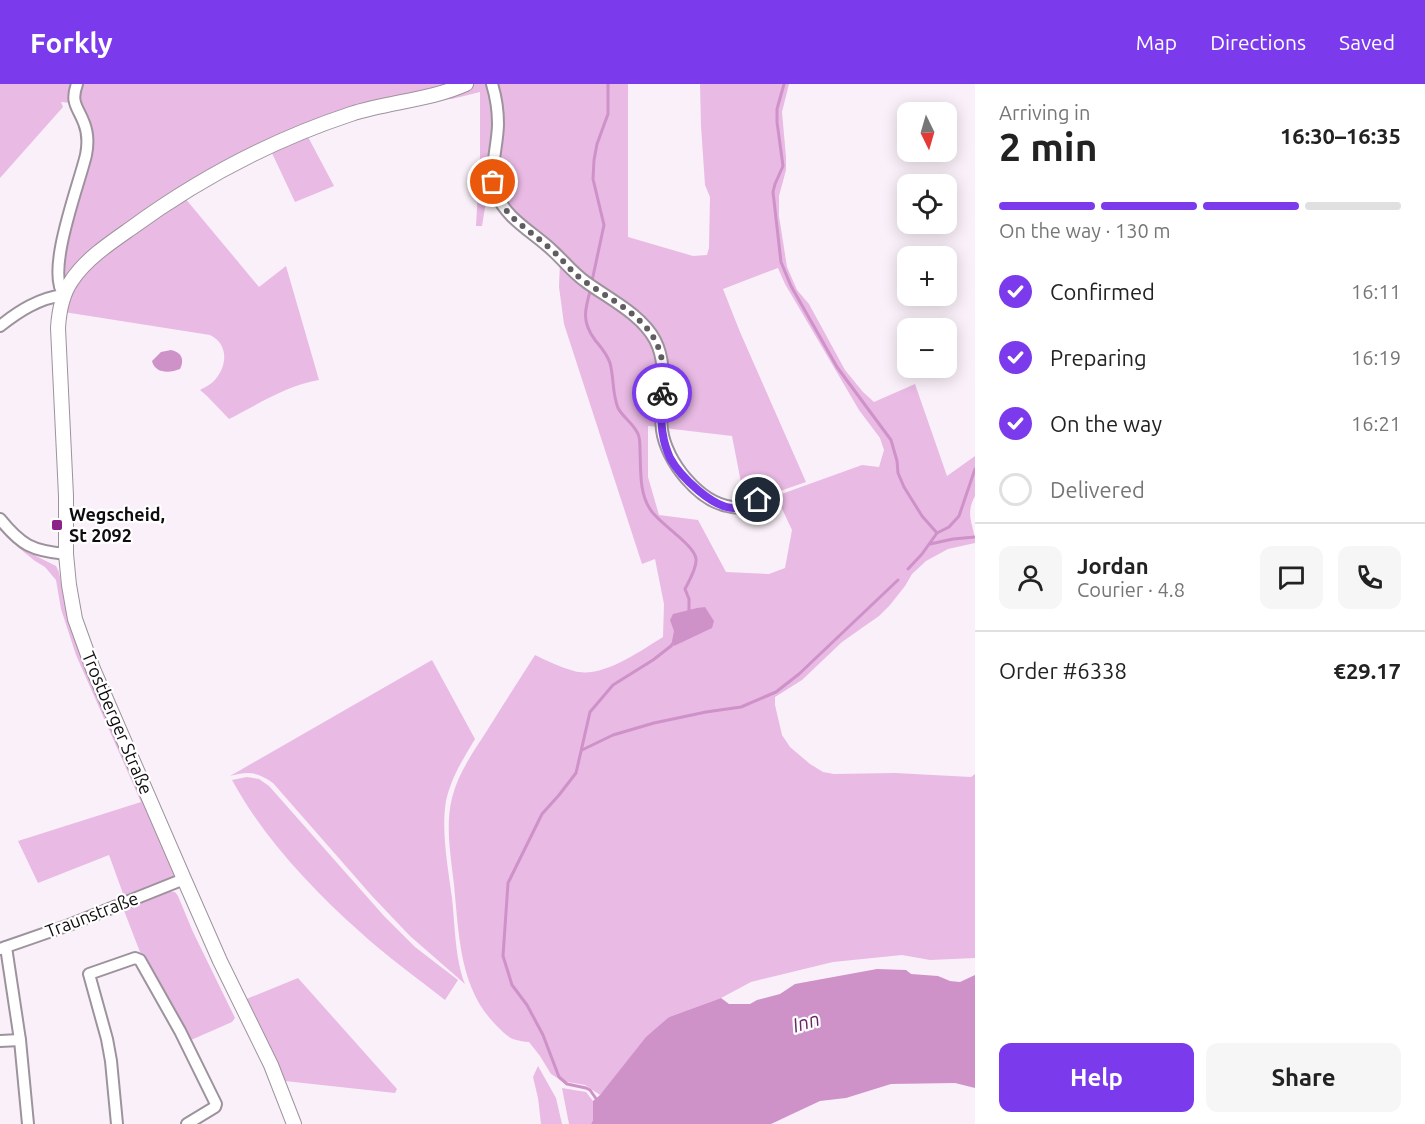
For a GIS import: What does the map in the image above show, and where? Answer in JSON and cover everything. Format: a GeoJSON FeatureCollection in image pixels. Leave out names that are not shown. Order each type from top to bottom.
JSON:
{"type":"FeatureCollection","features":[{"type":"Feature","properties":{"kind":"main road","name":"Trostberger Straße"},"geometry":{"type":"LineString","coordinates":[[294,1124],[271,1065],[220,961],[184,879],[84,646],[72,607],[66,554],[66,496],[58,328],[60,311],[64,296],[77,273],[118,237],[168,202],[226,168],[326,122],[374,107],[451,90],[466,84]]}},
{"type":"Feature","properties":{"kind":"street","name":"Trostberger Straße"},"geometry":{"type":"LineString","coordinates":[[64,296],[57,277],[59,256],[87,146],[85,126],[74,101],[77,84]]}},
{"type":"Feature","properties":{"kind":"street"},"geometry":{"type":"LineString","coordinates":[[492,84],[498,125],[493,176],[496,193],[505,209],[548,246],[582,280],[623,307],[647,329],[658,347],[663,366],[662,434],[670,458],[696,489],[707,498],[734,508],[758,500]]}},
{"type":"Feature","properties":{"kind":"street"},"geometry":{"type":"LineString","coordinates":[[0,326],[41,300],[53,296],[64,296]]}},
{"type":"Feature","properties":{"kind":"street"},"geometry":{"type":"LineString","coordinates":[[0,519],[25,544],[49,553],[66,554]]}},
{"type":"Feature","properties":{"kind":"street","name":"Traunstraße"},"geometry":{"type":"LineString","coordinates":[[3,948],[69,925],[184,879]]}},
{"type":"Feature","properties":{"kind":"street"},"geometry":{"type":"LineString","coordinates":[[3,948],[21,1040],[28,1124]]}},
{"type":"Feature","properties":{"kind":"street"},"geometry":{"type":"LineString","coordinates":[[117,1124],[107,1039],[89,974],[135,958],[140,960],[180,1030],[216,1104],[215,1107],[187,1124]]}},
{"type":"Feature","properties":{"kind":"street"},"geometry":{"type":"LineString","coordinates":[[0,1041],[21,1040]]}},
{"type":"Feature","properties":{"kind":"shaded area"},"geometry":{"type":"Polygon","coordinates":[[[0,84],[74,84],[71,103],[61,102],[63,107],[0,178],[0,84]]]}},
{"type":"Feature","properties":{"kind":"shaded area"},"geometry":{"type":"Polygon","coordinates":[[[80,84],[457,84],[236,158],[63,281],[60,267],[90,147],[77,103],[80,84]]]}},
{"type":"Feature","properties":{"kind":"shaded area"},"geometry":{"type":"Polygon","coordinates":[[[473,84],[628,84],[628,237],[693,256],[707,255],[709,248],[710,197],[705,185],[700,84],[789,84],[782,112],[786,170],[779,196],[779,216],[787,267],[797,290],[809,304],[845,370],[863,392],[874,402],[915,384],[947,476],[975,456],[975,496],[970,515],[975,543],[948,549],[926,561],[912,574],[905,586],[879,616],[842,642],[802,680],[775,697],[775,705],[782,735],[790,747],[823,772],[971,777],[975,774],[975,958],[930,960],[902,955],[833,962],[751,982],[721,998],[669,1017],[600,1095],[585,1085],[562,1081],[551,1074],[529,1042],[506,1035],[482,1008],[467,976],[463,958],[450,853],[450,809],[462,771],[535,655],[574,671],[596,671],[608,667],[632,656],[663,637],[664,604],[655,559],[642,564],[564,324],[559,287],[560,262],[509,210],[491,171],[482,226],[476,226],[480,156],[480,92],[452,99],[435,100],[473,84]],[[778,268],[723,289],[806,482],[745,503],[732,436],[664,428],[658,354],[659,427],[648,426],[648,477],[659,515],[698,520],[726,572],[769,574],[785,568],[792,530],[776,496],[862,465],[879,467],[884,450],[880,438],[859,410],[785,284],[778,268]]]}},
{"type":"Feature","properties":{"kind":"shaded area"},"geometry":{"type":"Polygon","coordinates":[[[307,135],[334,186],[295,202],[271,151],[307,135]]]}},
{"type":"Feature","properties":{"kind":"shaded area"},"geometry":{"type":"Polygon","coordinates":[[[184,197],[259,287],[286,266],[319,380],[295,386],[229,419],[200,390],[213,382],[223,364],[221,345],[210,335],[64,312],[76,282],[108,251],[184,197]]]}},
{"type":"Feature","properties":{"kind":"shaded area"},"geometry":{"type":"Polygon","coordinates":[[[10,538],[26,551],[56,566],[59,572],[67,614],[82,659],[175,874],[174,877],[125,899],[109,855],[38,883],[18,841],[141,802],[76,655],[61,609],[56,580],[45,567],[19,548],[10,538]]]}},
{"type":"Feature","properties":{"kind":"shaded area"},"geometry":{"type":"Polygon","coordinates":[[[432,660],[475,739],[451,784],[446,801],[444,825],[456,942],[465,984],[410,936],[273,783],[253,774],[243,773],[230,776],[432,660]]]}},
{"type":"Feature","properties":{"kind":"shaded area"},"geometry":{"type":"Polygon","coordinates":[[[247,777],[259,779],[269,786],[384,916],[415,947],[458,980],[445,1000],[369,940],[305,879],[258,821],[232,780],[247,777]]]}},
{"type":"Feature","properties":{"kind":"shaded area"},"geometry":{"type":"Polygon","coordinates":[[[168,891],[175,892],[178,896],[235,1018],[232,1022],[191,1040],[140,952],[123,908],[168,891]]]}},
{"type":"Feature","properties":{"kind":"shaded area"},"geometry":{"type":"Polygon","coordinates":[[[298,978],[397,1089],[395,1093],[285,1081],[244,1000],[298,978]]]}},
{"type":"Feature","properties":{"kind":"shaded area"},"geometry":{"type":"Polygon","coordinates":[[[538,1066],[556,1098],[562,1124],[541,1124],[533,1077],[538,1066]]]}},
{"type":"Feature","properties":{"kind":"shaded area"},"geometry":{"type":"Polygon","coordinates":[[[562,1088],[586,1092],[593,1101],[591,1124],[569,1124],[562,1088]]]}},
{"type":"Feature","properties":{"kind":"water"},"geometry":{"type":"Polygon","coordinates":[[[171,350],[181,356],[180,369],[168,372],[156,368],[152,361],[161,352],[171,350]]]}},
{"type":"Feature","properties":{"kind":"water"},"geometry":{"type":"Polygon","coordinates":[[[705,607],[714,621],[712,628],[674,646],[672,641],[674,631],[670,620],[673,614],[705,607]]]}},
{"type":"Feature","properties":{"kind":"water","name":"Inn"},"geometry":{"type":"Polygon","coordinates":[[[877,969],[906,970],[911,974],[938,976],[960,982],[975,975],[975,1088],[955,1083],[891,1084],[846,1098],[820,1101],[771,1124],[591,1124],[593,1101],[646,1037],[669,1017],[721,998],[729,1004],[750,1004],[780,994],[795,984],[877,969]]]}},
{"type":"Feature","properties":{"kind":"waterway"},"geometry":{"type":"LineString","coordinates":[[592,281],[604,225],[593,179],[594,160],[608,114],[608,84]]}},
{"type":"Feature","properties":{"kind":"waterway"},"geometry":{"type":"LineString","coordinates":[[784,84],[777,109],[783,166],[773,192],[781,262],[791,286],[837,367],[891,440],[898,473],[904,487],[922,516],[937,533]]}},
{"type":"Feature","properties":{"kind":"waterway"},"geometry":{"type":"LineString","coordinates":[[591,288],[586,321],[610,363],[618,408],[638,433],[641,481],[646,502],[654,515],[690,547],[696,559],[694,570],[685,589],[689,599],[689,613]]}},
{"type":"Feature","properties":{"kind":"waterway"},"geometry":{"type":"LineString","coordinates":[[908,569],[937,533],[949,527],[959,516],[975,469]]}},
{"type":"Feature","properties":{"kind":"waterway"},"geometry":{"type":"LineString","coordinates":[[930,544],[975,537]]}},
{"type":"Feature","properties":{"kind":"waterway"},"geometry":{"type":"LineString","coordinates":[[582,750],[613,735],[654,723],[741,707],[776,692],[799,674],[898,580]]}},
{"type":"Feature","properties":{"kind":"waterway"},"geometry":{"type":"LineString","coordinates":[[597,1100],[590,1090],[567,1084],[559,1077],[543,1035],[527,1005],[512,985],[503,956],[508,883],[542,814],[576,773],[590,712],[613,685],[653,660],[674,642]]}},
{"type":"Feature","properties":{"kind":"way so far"},"geometry":{"type":"LineString","coordinates":[[493,182],[496,193],[511,216],[555,252],[576,275],[623,307],[647,329],[654,338],[661,356],[662,393]]}},
{"type":"Feature","properties":{"kind":"place","name":"Wegscheid, St 2092"},"geometry":{"type":"Point","coordinates":[57,525]}},
{"type":"Feature","properties":{"kind":"route"},"geometry":{"type":"LineString","coordinates":[[662,393],[662,434],[670,458],[696,489],[707,498],[734,508],[758,500]]}}]}
